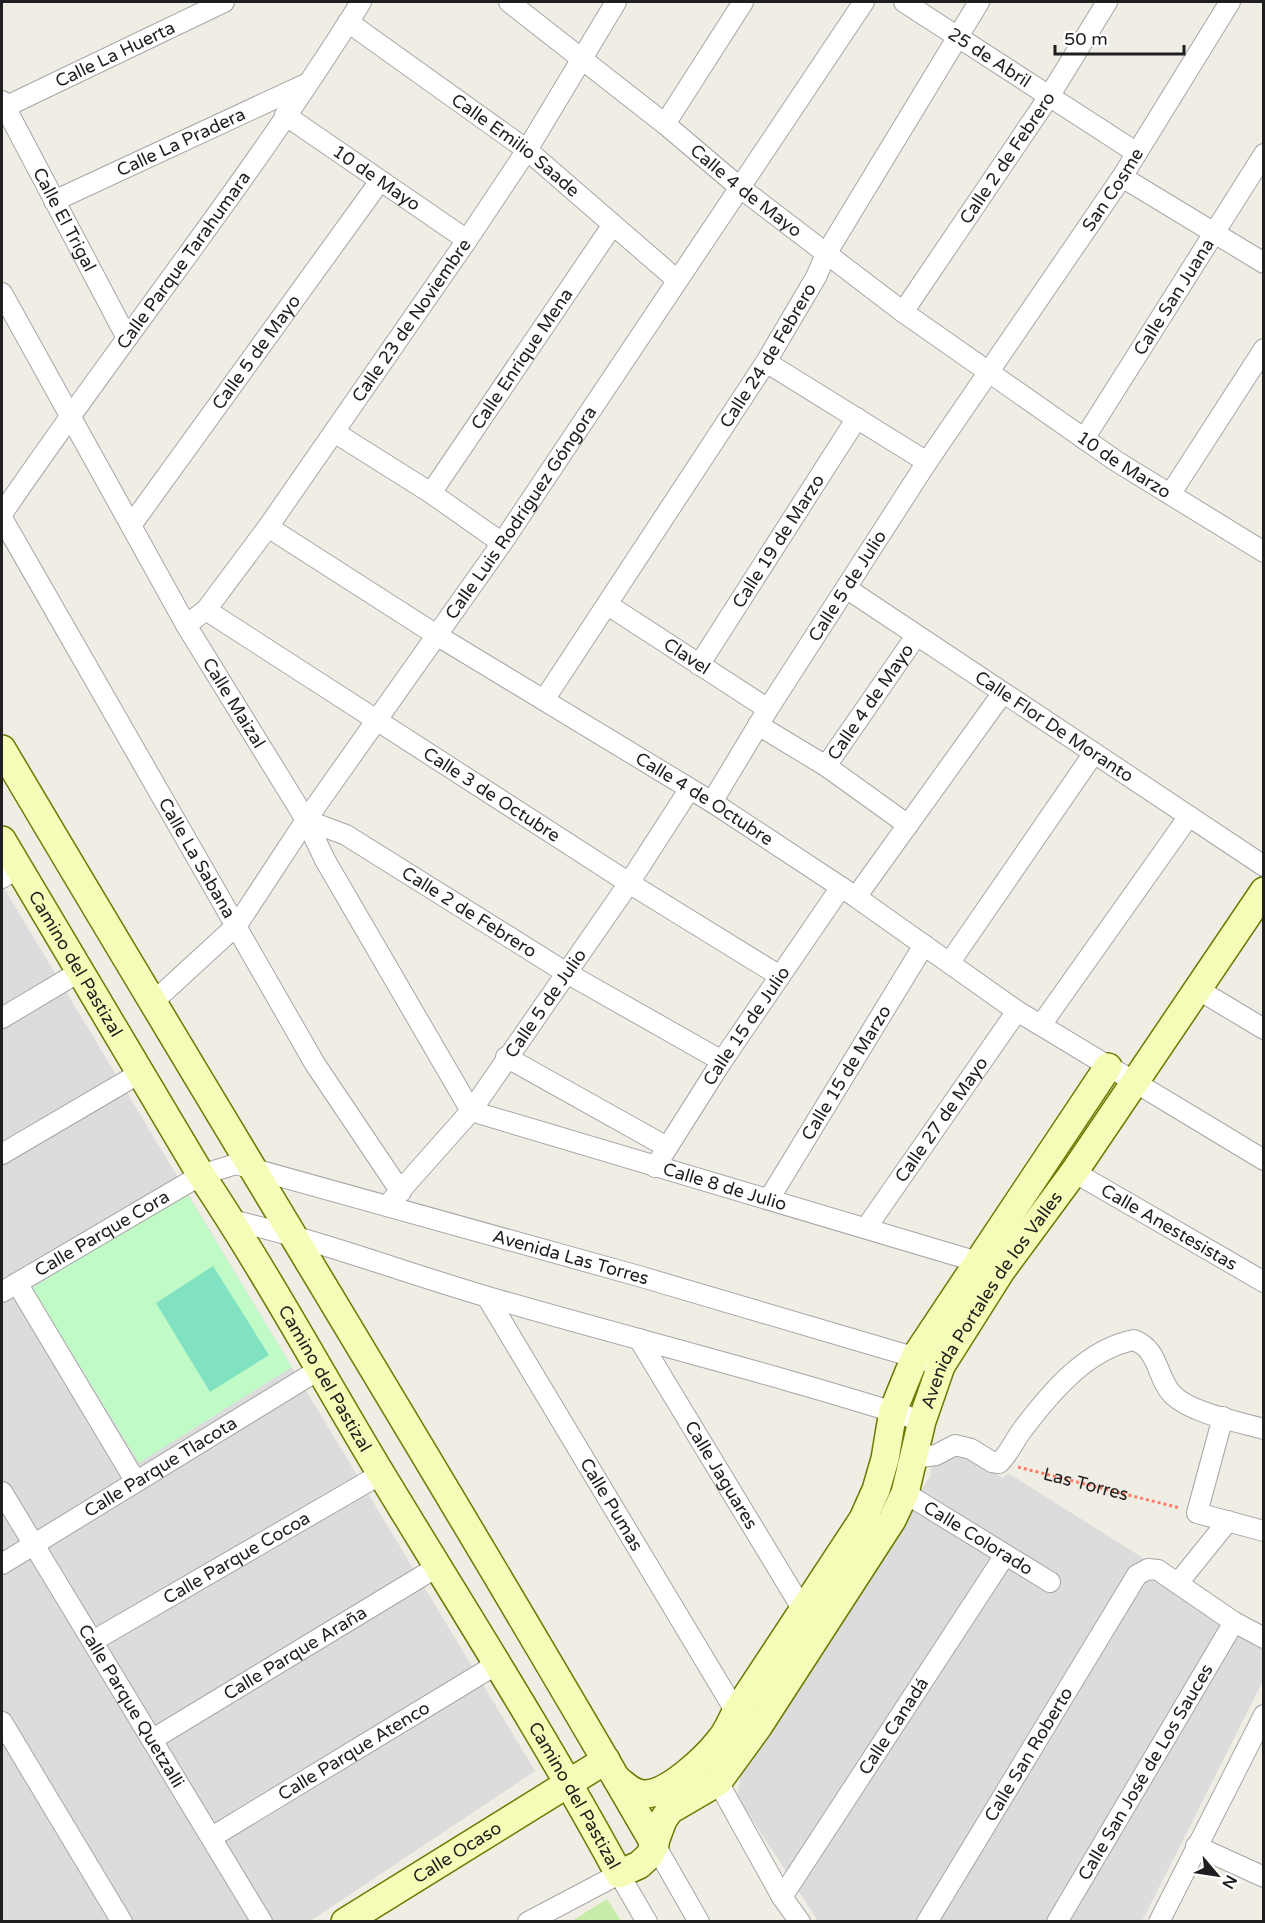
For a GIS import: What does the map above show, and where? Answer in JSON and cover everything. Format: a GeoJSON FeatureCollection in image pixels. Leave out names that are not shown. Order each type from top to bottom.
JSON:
{"type":"FeatureCollection","features":[{"type":"Feature","properties":{"kind":"street","name":"Calle La Huerta"},"geometry":{"type":"LineString","coordinates":[[3,104],[224,2]]}},
{"type":"Feature","properties":{"kind":"street","name":"Calle Parque Tarahumara"},"geometry":{"type":"LineString","coordinates":[[2,516],[69,416],[285,115],[361,2]]}},
{"type":"Feature","properties":{"kind":"street","name":"Calle 4 de Mayo"},"geometry":{"type":"LineString","coordinates":[[509,2],[826,254],[988,372]]}},
{"type":"Feature","properties":{"kind":"street","name":"Calle 23 de Noviembre"},"geometry":{"type":"LineString","coordinates":[[186,625],[207,610],[334,432],[527,150],[616,2]]}},
{"type":"Feature","properties":{"kind":"street"},"geometry":{"type":"LineString","coordinates":[[665,124],[743,2]]}},
{"type":"Feature","properties":{"kind":"street","name":"Calle Luis Rodríguez Góngora"},"geometry":{"type":"LineString","coordinates":[[152,1003],[237,925],[306,820],[502,543],[738,186],[864,2]]}},
{"type":"Feature","properties":{"kind":"street","name":"25 de Abril"},"geometry":{"type":"LineString","coordinates":[[904,2],[957,34],[1137,153]]}},
{"type":"Feature","properties":{"kind":"street","name":"Calle 24 de Febrero"},"geometry":{"type":"LineString","coordinates":[[544,700],[766,362],[816,277],[826,254],[957,34],[979,2]]}},
{"type":"Feature","properties":{"kind":"street","name":"Calle 2 de Febrero"},"geometry":{"type":"LineString","coordinates":[[903,312],[1050,95],[1107,2]]}},
{"type":"Feature","properties":{"kind":"street","name":"San Cosme"},"geometry":{"type":"LineString","coordinates":[[988,372],[1122,177],[1230,2]]}},
{"type":"Feature","properties":{"kind":"street","name":"Calle Emilio Saade"},"geometry":{"type":"LineString","coordinates":[[348,22],[527,150],[676,280]]}},
{"type":"Feature","properties":{"kind":"street","name":"Calle La Pradera"},"geometry":{"type":"LineString","coordinates":[[54,201],[306,84]]}},
{"type":"Feature","properties":{"kind":"street","name":"Calle El Trigal"},"geometry":{"type":"LineString","coordinates":[[3,104],[127,338]]}},
{"type":"Feature","properties":{"kind":"street","name":"10 de Mayo"},"geometry":{"type":"LineString","coordinates":[[285,115],[466,240]]}},
{"type":"Feature","properties":{"kind":"street","name":"Calle San Juana"},"geometry":{"type":"LineString","coordinates":[[1084,439],[1263,154]]}},
{"type":"Feature","properties":{"kind":"street"},"geometry":{"type":"LineString","coordinates":[[1122,177],[1263,263]]}},
{"type":"Feature","properties":{"kind":"street","name":"Calle 5 de Mayo"},"geometry":{"type":"LineString","coordinates":[[132,524],[380,181]]}},
{"type":"Feature","properties":{"kind":"street","name":"Calle Enrique Mena"},"geometry":{"type":"LineString","coordinates":[[431,493],[612,226]]}},
{"type":"Feature","properties":{"kind":"street","name":"Calle Maizal"},"geometry":{"type":"LineString","coordinates":[[2,292],[186,625],[306,820],[325,860],[471,1111]]}},
{"type":"Feature","properties":{"kind":"street"},"geometry":{"type":"LineString","coordinates":[[1171,493],[1263,349]]}},
{"type":"Feature","properties":{"kind":"street"},"geometry":{"type":"LineString","coordinates":[[766,362],[927,462]]}},
{"type":"Feature","properties":{"kind":"street","name":"10 de Marzo"},"geometry":{"type":"LineString","coordinates":[[988,372],[1084,439],[1262,548]]}},
{"type":"Feature","properties":{"kind":"street","name":"Calle 5 de Julio"},"geometry":{"type":"LineString","coordinates":[[712,802],[763,717],[927,462],[988,372]]}},
{"type":"Feature","properties":{"kind":"street","name":"Calle 19 de Marzo"},"geometry":{"type":"LineString","coordinates":[[699,665],[857,418]]}},
{"type":"Feature","properties":{"kind":"street"},"geometry":{"type":"LineString","coordinates":[[334,432],[431,493],[502,543]]}},
{"type":"Feature","properties":{"kind":"street","name":"Calle La Sabana"},"geometry":{"type":"LineString","coordinates":[[2,516],[120,727],[237,925],[393,1198]]}},
{"type":"Feature","properties":{"kind":"street","name":"Calle 4 de Octubre"},"geometry":{"type":"LineString","coordinates":[[268,527],[438,636],[712,802],[849,892],[1017,1011],[1134,1084],[1263,1160]]}},
{"type":"Feature","properties":{"kind":"street","name":"Calle Flor De Moranto"},"geometry":{"type":"LineString","coordinates":[[846,588],[1263,866]]}},
{"type":"Feature","properties":{"kind":"street","name":"Clavel"},"geometry":{"type":"LineString","coordinates":[[608,604],[699,665],[826,766],[908,825]]}},
{"type":"Feature","properties":{"kind":"street","name":"Calle 3 de Octubre"},"geometry":{"type":"LineString","coordinates":[[207,610],[629,883],[780,976]]}},
{"type":"Feature","properties":{"kind":"street","name":"Calle 4 de Mayo"},"geometry":{"type":"LineString","coordinates":[[826,766],[916,636]]}},
{"type":"Feature","properties":{"kind":"street","name":"Calle 15 de Julio"},"geometry":{"type":"LineString","coordinates":[[654,1167],[780,976],[908,825],[1002,694]]}},
{"type":"Feature","properties":{"kind":"street"},"geometry":{"type":"LineString","coordinates":[[2,748],[152,1003],[484,1551],[699,1922]]}},
{"type":"Feature","properties":{"kind":"street"},"geometry":{"type":"LineString","coordinates":[[950,962],[1094,753]]}},
{"type":"Feature","properties":{"kind":"street","name":"Calle 5 de Julio"},"geometry":{"type":"LineString","coordinates":[[393,1198],[471,1111],[506,1057],[629,883],[689,790]]}},
{"type":"Feature","properties":{"kind":"street"},"geometry":{"type":"LineString","coordinates":[[1041,1025],[1189,816]]}},
{"type":"Feature","properties":{"kind":"street","name":"Calle 2 de Febrero"},"geometry":{"type":"LineString","coordinates":[[306,820],[346,835],[565,972],[722,1061]]}},
{"type":"Feature","properties":{"kind":"street","name":"Camino del Pastizal"},"geometry":{"type":"LineString","coordinates":[[2,840],[10,873],[79,972],[201,1175],[231,1220],[381,1474],[570,1784],[647,1922]]}},
{"type":"Feature","properties":{"kind":"street","name":"Avenida Portales de los Valles"},"geometry":{"type":"LineString","coordinates":[[718,1782],[758,1727],[892,1520],[905,1493],[922,1421],[941,1366],[1001,1271],[1074,1172],[1261,900]]}},
{"type":"Feature","properties":{"kind":"street","name":"Calle 15 de Marzo"},"geometry":{"type":"LineString","coordinates":[[769,1198],[924,945]]}},
{"type":"Feature","properties":{"kind":"street"},"geometry":{"type":"LineString","coordinates":[[2,1018],[79,972]]}},
{"type":"Feature","properties":{"kind":"street"},"geometry":{"type":"LineString","coordinates":[[1199,990],[1263,1029]]}},
{"type":"Feature","properties":{"kind":"street","name":"Calle 27 de Mayo"},"geometry":{"type":"LineString","coordinates":[[866,1228],[1017,1011]]}},
{"type":"Feature","properties":{"kind":"street"},"geometry":{"type":"LineString","coordinates":[[506,1057],[667,1147]]}},
{"type":"Feature","properties":{"kind":"street","name":"Avenida Portales de los Valles"},"geometry":{"type":"LineString","coordinates":[[612,1770],[636,1793],[647,1794],[673,1783],[699,1763],[721,1740],[736,1712],[863,1520],[885,1459],[893,1412],[915,1357],[1108,1067]]}},
{"type":"Feature","properties":{"kind":"street"},"geometry":{"type":"LineString","coordinates":[[2,1154],[140,1073]]}},
{"type":"Feature","properties":{"kind":"street","name":"Calle 8 de Julio"},"geometry":{"type":"LineString","coordinates":[[471,1111],[978,1262]]}},
{"type":"Feature","properties":{"kind":"street","name":"Avenida Las Torres"},"geometry":{"type":"LineString","coordinates":[[201,1175],[223,1166],[251,1167],[393,1198],[941,1366]]}},
{"type":"Feature","properties":{"kind":"street","name":"Calle Anestesistas"},"geometry":{"type":"LineString","coordinates":[[1074,1172],[1263,1282]]}},
{"type":"Feature","properties":{"kind":"street","name":"Calle Parque Cora"},"geometry":{"type":"LineString","coordinates":[[9,1288],[201,1175]]}},
{"type":"Feature","properties":{"kind":"street"},"geometry":{"type":"LineString","coordinates":[[231,1220],[487,1297],[759,1371],[922,1421]]}},
{"type":"Feature","properties":{"kind":"street"},"geometry":{"type":"LineString","coordinates":[[9,1288],[136,1482]]}},
{"type":"Feature","properties":{"kind":"street","name":"Calle Pumas"},"geometry":{"type":"LineString","coordinates":[[487,1297],[736,1712]]}},
{"type":"Feature","properties":{"kind":"street","name":"Calle Jaguares"},"geometry":{"type":"LineString","coordinates":[[639,1339],[803,1610]]}},
{"type":"Feature","properties":{"kind":"street"},"geometry":{"type":"LineString","coordinates":[[913,1458],[936,1455],[956,1445],[971,1449],[992,1462],[999,1462],[1049,1395],[1087,1361],[1123,1342],[1134,1340],[1149,1350],[1157,1360],[1172,1394],[1188,1405],[1263,1429]]}},
{"type":"Feature","properties":{"kind":"street","name":"Calle Parque Tlacota"},"geometry":{"type":"LineString","coordinates":[[2,1564],[320,1369]]}},
{"type":"Feature","properties":{"kind":"street"},"geometry":{"type":"LineString","coordinates":[[1223,1417],[1197,1513],[1263,1532]]}},
{"type":"Feature","properties":{"kind":"street","name":"Calle Parque Cocoa"},"geometry":{"type":"LineString","coordinates":[[93,1641],[381,1474]]}},
{"type":"Feature","properties":{"kind":"street","name":"Calle Parque Quetzalli"},"geometry":{"type":"LineString","coordinates":[[2,1492],[262,1922]]}},
{"type":"Feature","properties":{"kind":"street","name":"Calle Colorado"},"geometry":{"type":"LineString","coordinates":[[905,1493],[1050,1582]]}},
{"type":"Feature","properties":{"kind":"street"},"geometry":{"type":"LineString","coordinates":[[1228,1521],[1178,1583],[1234,1622],[1263,1638]]}},
{"type":"Feature","properties":{"kind":"street","name":"Calle Canadá"},"geometry":{"type":"LineString","coordinates":[[782,1897],[1005,1555]]}},
{"type":"Feature","properties":{"kind":"street","name":"Calle Parque Araña"},"geometry":{"type":"LineString","coordinates":[[153,1739],[438,1567]]}},
{"type":"Feature","properties":{"kind":"street","name":"Calle San Roberto"},"geometry":{"type":"LineString","coordinates":[[927,1922],[1129,1585],[1137,1575],[1148,1569],[1158,1570],[1178,1583]]}},
{"type":"Feature","properties":{"kind":"street","name":"Calle San José de Los Sauces"},"geometry":{"type":"LineString","coordinates":[[1057,1922],[1234,1622]]}},
{"type":"Feature","properties":{"kind":"street","name":"Calle Parque Atenco"},"geometry":{"type":"LineString","coordinates":[[212,1837],[497,1664]]}},
{"type":"Feature","properties":{"kind":"street"},"geometry":{"type":"LineString","coordinates":[[736,1712],[758,1727]]}},
{"type":"Feature","properties":{"kind":"street"},"geometry":{"type":"LineString","coordinates":[[1159,1922],[1196,1846],[1258,1738],[1263,1715]]}},
{"type":"Feature","properties":{"kind":"street"},"geometry":{"type":"LineString","coordinates":[[2,1722],[122,1922]]}},
{"type":"Feature","properties":{"kind":"street","name":"Calle Ocaso"},"geometry":{"type":"LineString","coordinates":[[345,1922],[570,1784],[612,1770]]}},
{"type":"Feature","properties":{"kind":"street"},"geometry":{"type":"LineString","coordinates":[[528,1922],[639,1865],[650,1855],[663,1820],[670,1810],[718,1782],[782,1897],[800,1922]]}},
{"type":"Feature","properties":{"kind":"street"},"geometry":{"type":"LineString","coordinates":[[1196,1846],[1263,1877]]}},
{"type":"Feature","properties":{"kind":"path","name":"Las Torres"},"geometry":{"type":"LineString","coordinates":[[999,1462],[1197,1513]]}},
{"type":"Feature","properties":{"kind":"shaded area"},"geometry":{"type":"Polygon","coordinates":[[[2,885],[535,1771],[310,1921],[2,1921],[2,885]]]}},
{"type":"Feature","properties":{"kind":"shaded area"},"geometry":{"type":"Polygon","coordinates":[[[962,1452],[1003,1478],[1008,1473],[1140,1556],[1263,1650],[1263,1681],[1142,1921],[818,1921],[737,1796],[742,1771],[931,1475],[931,1463],[962,1452]]]}},
{"type":"Feature","properties":{"kind":"green space"},"geometry":{"type":"Polygon","coordinates":[[[186,1192],[292,1367],[139,1463],[32,1288],[186,1192]]]}},
{"type":"Feature","properties":{"kind":"green space"},"geometry":{"type":"Polygon","coordinates":[[[213,1266],[269,1355],[210,1392],[156,1303],[213,1266]]]}},
{"type":"Feature","properties":{"kind":"green space"},"geometry":{"type":"Polygon","coordinates":[[[607,1899],[621,1921],[572,1921],[607,1899]]]}}]}
